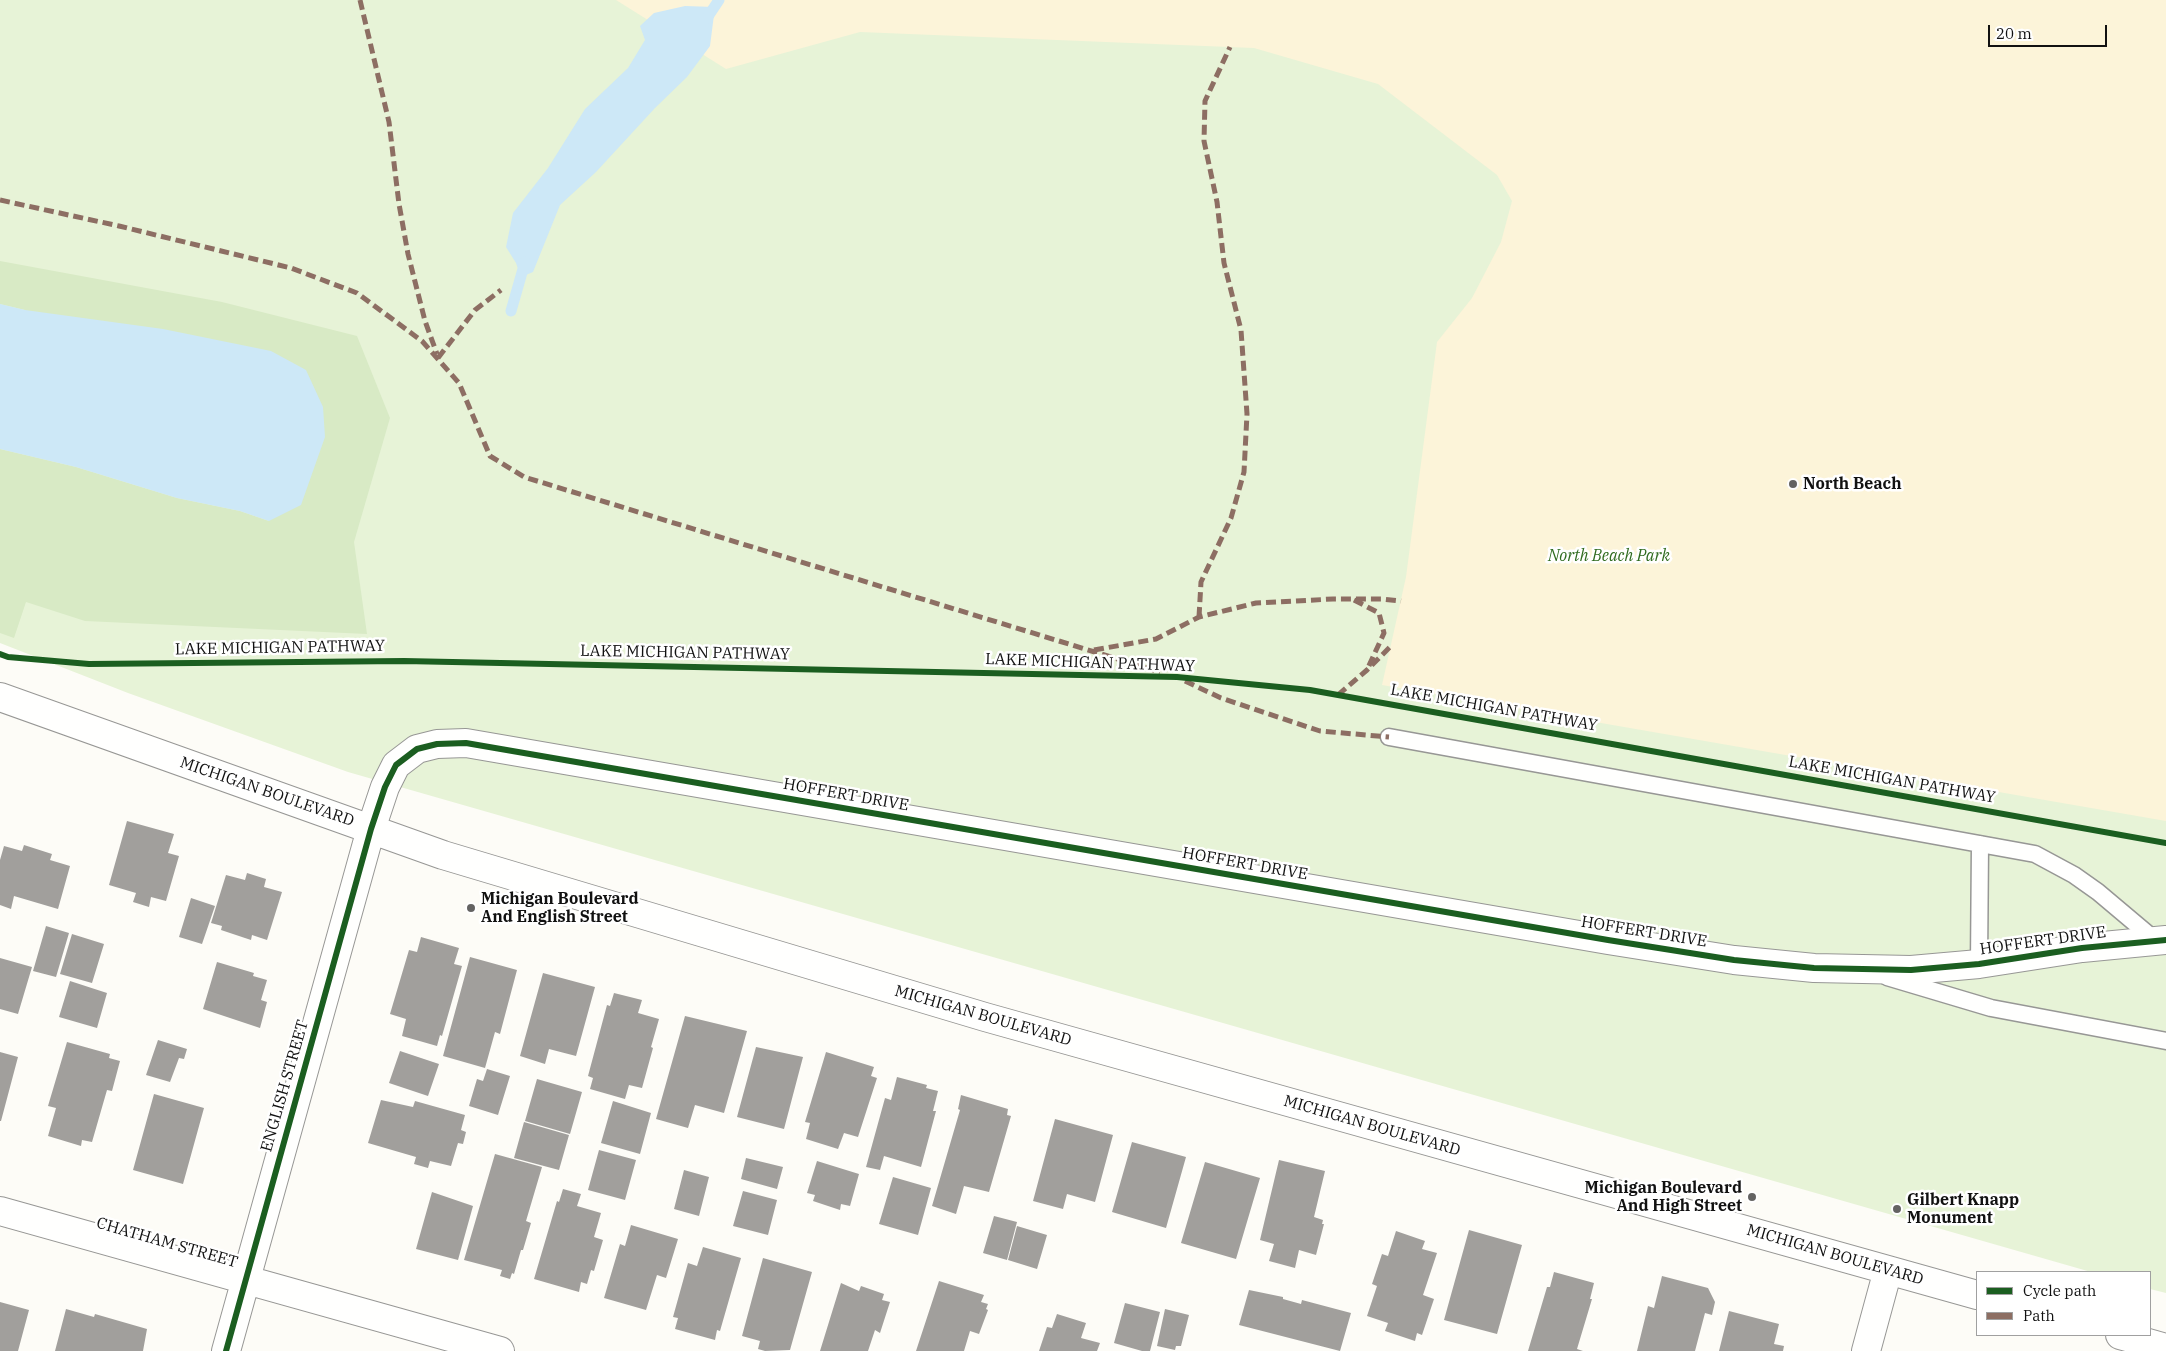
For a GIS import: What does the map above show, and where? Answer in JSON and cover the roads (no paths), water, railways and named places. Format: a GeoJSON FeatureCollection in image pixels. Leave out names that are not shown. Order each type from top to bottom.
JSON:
{"type":"FeatureCollection","features":[{"type":"Feature","properties":{"kind":"street","name":"MICHIGAN BOULEVARD"},"geometry":{"type":"LineString","coordinates":[[0,697],[443,855],[985,1017],[1976,1295]]}},
{"type":"Feature","properties":{"kind":"street","name":"HOFFERT DRIVE"},"geometry":{"type":"LineString","coordinates":[[371,829],[385,787],[396,765],[417,749],[437,744],[466,743],[1608,940],[1734,960],[1814,968],[1911,970],[1979,964],[2082,948],[2160,940]]}},
{"type":"Feature","properties":{"kind":"street","name":"ENGLISH STREET"},"geometry":{"type":"LineString","coordinates":[[226,1351],[371,829]]}},
{"type":"Feature","properties":{"kind":"street","name":"CHATHAM STREET"},"geometry":{"type":"LineString","coordinates":[[0,1211],[500,1351]]}},
{"type":"Feature","properties":{"kind":"street"},"geometry":{"type":"LineString","coordinates":[[1866,1351],[1888,1270]]}},
{"type":"Feature","properties":{"kind":"street"},"geometry":{"type":"LineString","coordinates":[[2124,1336],[2166,1348]]}},
{"type":"Feature","properties":{"kind":"lane"},"geometry":{"type":"LineString","coordinates":[[1389,737],[2035,854],[2051,861],[2098,892],[2160,940]]}},
{"type":"Feature","properties":{"kind":"lane"},"geometry":{"type":"LineString","coordinates":[[1979,964],[1980,844]]}},
{"type":"Feature","properties":{"kind":"lane"},"geometry":{"type":"LineString","coordinates":[[1864,970],[1991,1008],[2166,1041]]}},
{"type":"Feature","properties":{"kind":"water"},"geometry":{"type":"Polygon","coordinates":[[[685,6],[715,7],[710,46],[687,77],[655,108],[596,172],[560,205],[533,272],[521,277],[516,263],[506,247],[513,213],[548,168],[585,109],[628,68],[645,40],[640,26],[654,13],[685,6]]]}},
{"type":"Feature","properties":{"kind":"water"},"geometry":{"type":"Polygon","coordinates":[[[0,304],[25,310],[163,329],[271,351],[306,370],[323,407],[325,437],[301,505],[269,521],[240,511],[177,498],[76,467],[0,449],[0,304]]]}},
{"type":"Feature","properties":{"kind":"waterway"},"geometry":{"type":"LineString","coordinates":[[707,18],[719,0]]}},
{"type":"Feature","properties":{"kind":"waterway"},"geometry":{"type":"LineString","coordinates":[[511,311],[525,262]]}},
{"type":"Feature","properties":{"kind":"place","name":"North Beach"},"geometry":{"type":"Point","coordinates":[1793,484]}},
{"type":"Feature","properties":{"kind":"place","name":"Michigan Boulevard And English Street"},"geometry":{"type":"Point","coordinates":[471,908]}},
{"type":"Feature","properties":{"kind":"place","name":"Michigan Boulevard And High Street"},"geometry":{"type":"Point","coordinates":[1752,1197]}},
{"type":"Feature","properties":{"kind":"place","name":"Gilbert Knapp Monument"},"geometry":{"type":"Point","coordinates":[1897,1209]}},
{"type":"Feature","properties":{"kind":"park label","name":"North Beach Park"},"geometry":{"type":"Point","coordinates":[1609,556]}}]}
